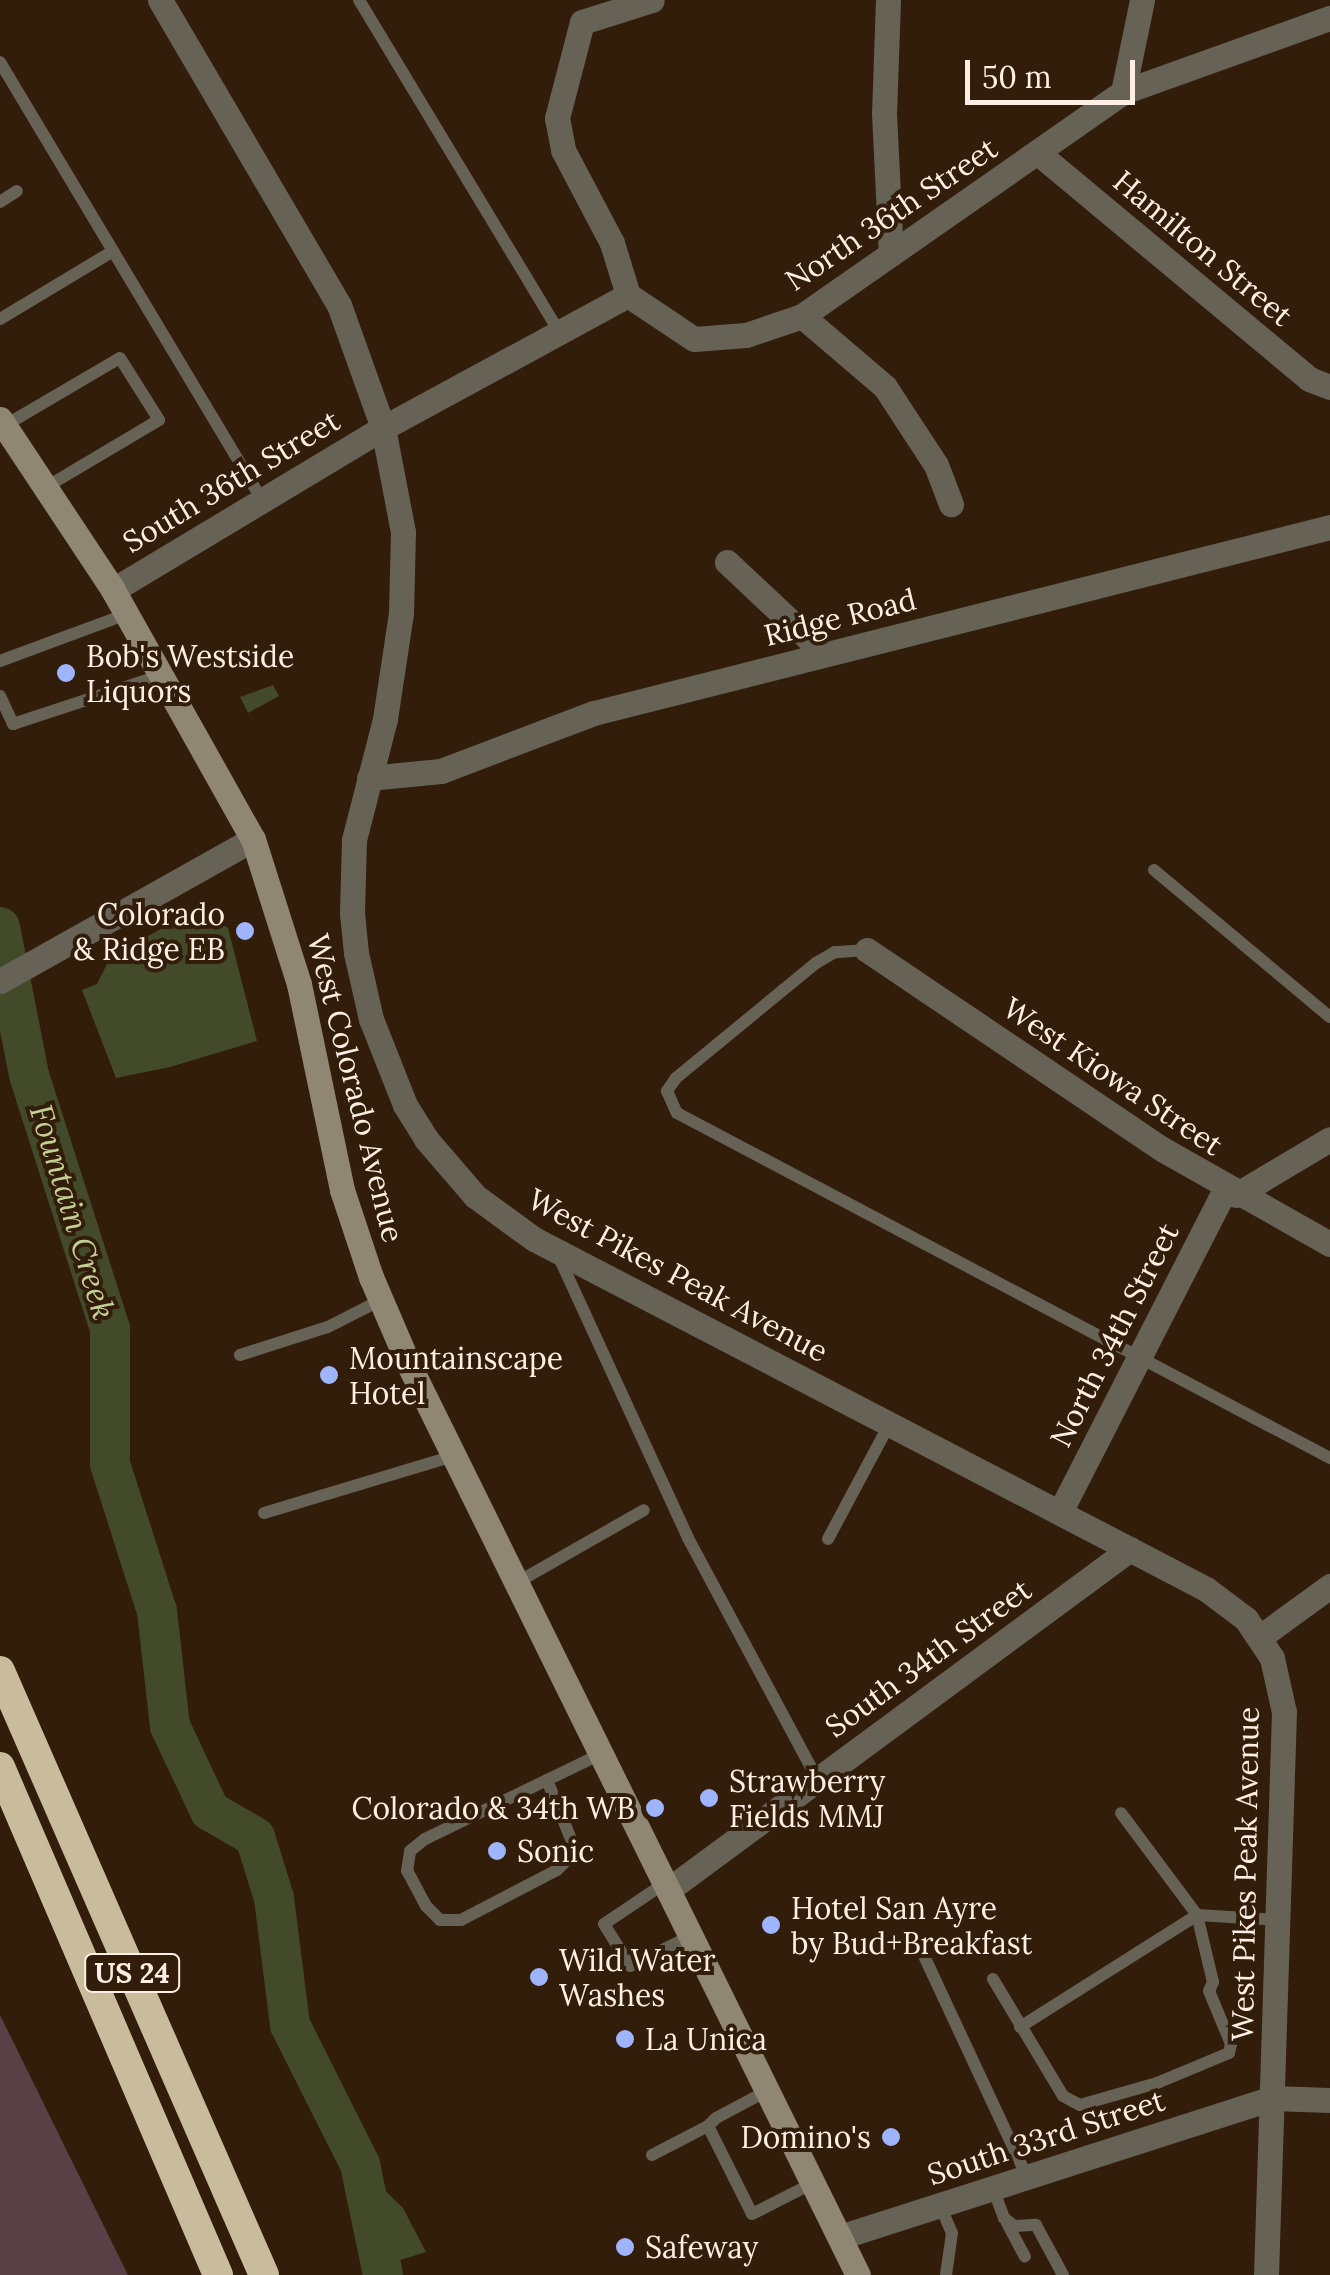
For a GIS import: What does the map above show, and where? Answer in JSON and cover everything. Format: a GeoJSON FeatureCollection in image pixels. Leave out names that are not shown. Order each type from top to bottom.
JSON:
{"type":"FeatureCollection","features":[{"type":"Feature","properties":{"kind":"highway","name":"US 24"},"geometry":{"type":"LineString","coordinates":[[0,1671],[264,2275]]}},
{"type":"Feature","properties":{"kind":"highway","name":"US 24"},"geometry":{"type":"LineString","coordinates":[[0,1766],[218,2275]]}},
{"type":"Feature","properties":{"kind":"main road","name":"West Colorado Avenue"},"geometry":{"type":"LineString","coordinates":[[2,422],[113,590],[252,840],[299,984],[352,1227],[381,1300],[516,1583],[858,2275]]}},
{"type":"Feature","properties":{"kind":"street","name":"West Pikes Peak Avenue"},"geometry":{"type":"LineString","coordinates":[[160,0],[340,306],[383,428],[403,532],[404,572],[396,662],[354,840],[352,912],[356,953],[388,1068],[405,1106],[451,1172],[501,1218],[1061,1510],[1229,1604],[1260,1637],[1279,1672],[1284,1712],[1266,2275]]}},
{"type":"Feature","properties":{"kind":"street"},"geometry":{"type":"LineString","coordinates":[[383,428],[628,295],[612,243],[563,150],[557,118],[577,11],[652,0]]}},
{"type":"Feature","properties":{"kind":"street"},"geometry":{"type":"LineString","coordinates":[[888,0],[884,113],[891,254]]}},
{"type":"Feature","properties":{"kind":"street"},"geometry":{"type":"LineString","coordinates":[[1123,92],[1142,0]]}},
{"type":"Feature","properties":{"kind":"street","name":"North 36th Street"},"geometry":{"type":"LineString","coordinates":[[628,295],[694,339],[746,335],[802,316],[1123,92],[1328,23]]}},
{"type":"Feature","properties":{"kind":"street","name":"Hamilton Street"},"geometry":{"type":"LineString","coordinates":[[1038,152],[1309,380],[1330,386]]}},
{"type":"Feature","properties":{"kind":"street"},"geometry":{"type":"LineString","coordinates":[[802,316],[885,387],[936,465],[951,504]]}},
{"type":"Feature","properties":{"kind":"street","name":"South 36th Street"},"geometry":{"type":"LineString","coordinates":[[113,590],[383,428]]}},
{"type":"Feature","properties":{"kind":"street","name":"Ridge Road"},"geometry":{"type":"LineString","coordinates":[[369,778],[441,771],[594,713],[1330,526]]}},
{"type":"Feature","properties":{"kind":"street"},"geometry":{"type":"LineString","coordinates":[[727,562],[810,640],[819,655]]}},
{"type":"Feature","properties":{"kind":"street"},"geometry":{"type":"LineString","coordinates":[[0,981],[252,840]]}},
{"type":"Feature","properties":{"kind":"street","name":"West Kiowa Street"},"geometry":{"type":"LineString","coordinates":[[867,950],[1231,1192],[1330,1244]]}},
{"type":"Feature","properties":{"kind":"street"},"geometry":{"type":"LineString","coordinates":[[1231,1192],[1330,1139]]}},
{"type":"Feature","properties":{"kind":"street","name":"North 34th Street"},"geometry":{"type":"LineString","coordinates":[[1061,1510],[1231,1192]]}},
{"type":"Feature","properties":{"kind":"street","name":"South 34th Street"},"geometry":{"type":"LineString","coordinates":[[666,1886],[818,1780],[1130,1548]]}},
{"type":"Feature","properties":{"kind":"street"},"geometry":{"type":"LineString","coordinates":[[1260,1637],[1330,1586]]}},
{"type":"Feature","properties":{"kind":"street","name":"South 33rd Street"},"geometry":{"type":"LineString","coordinates":[[840,2237],[1272,2098],[1330,2100]]}},
{"type":"Feature","properties":{"kind":"lane"},"geometry":{"type":"LineString","coordinates":[[358,0],[558,332]]}},
{"type":"Feature","properties":{"kind":"lane"},"geometry":{"type":"LineString","coordinates":[[0,62],[262,500]]}},
{"type":"Feature","properties":{"kind":"lane"},"geometry":{"type":"LineString","coordinates":[[0,202],[17,192]]}},
{"type":"Feature","properties":{"kind":"lane"},"geometry":{"type":"LineString","coordinates":[[0,319],[113,251]]}},
{"type":"Feature","properties":{"kind":"lane"},"geometry":{"type":"LineString","coordinates":[[2,422],[120,358],[159,420],[46,487]]}},
{"type":"Feature","properties":{"kind":"lane"},"geometry":{"type":"LineString","coordinates":[[0,661],[127,614]]}},
{"type":"Feature","properties":{"kind":"lane"},"geometry":{"type":"LineString","coordinates":[[0,696],[13,724],[162,675]]}},
{"type":"Feature","properties":{"kind":"lane"},"geometry":{"type":"LineString","coordinates":[[1154,870],[1330,1017]]}},
{"type":"Feature","properties":{"kind":"lane"},"geometry":{"type":"LineString","coordinates":[[867,950],[835,952],[816,963],[676,1078],[667,1091],[677,1113],[1330,1458]]}},
{"type":"Feature","properties":{"kind":"lane"},"geometry":{"type":"LineString","coordinates":[[556,1250],[688,1538],[818,1780]]}},
{"type":"Feature","properties":{"kind":"lane"},"geometry":{"type":"LineString","coordinates":[[240,1355],[328,1327],[381,1300]]}},
{"type":"Feature","properties":{"kind":"lane"},"geometry":{"type":"LineString","coordinates":[[828,1539],[890,1423]]}},
{"type":"Feature","properties":{"kind":"lane"},"geometry":{"type":"LineString","coordinates":[[264,1513],[454,1456]]}},
{"type":"Feature","properties":{"kind":"lane"},"geometry":{"type":"LineString","coordinates":[[516,1583],[644,1510]]}},
{"type":"Feature","properties":{"kind":"lane"},"geometry":{"type":"LineString","coordinates":[[547,1780],[572,1844],[570,1858],[557,1870],[461,1920],[440,1920],[426,1906],[407,1870],[410,1851],[425,1839],[547,1780],[601,1754]]}},
{"type":"Feature","properties":{"kind":"lane"},"geometry":{"type":"LineString","coordinates":[[993,1980],[1063,2096],[1080,2105],[1156,2083],[1230,2053],[1231,2044],[1208,1991],[1213,1982],[1197,1915],[1122,1813]]}},
{"type":"Feature","properties":{"kind":"lane"},"geometry":{"type":"LineString","coordinates":[[666,1886],[604,1924],[630,1966],[691,1936]]}},
{"type":"Feature","properties":{"kind":"lane"},"geometry":{"type":"LineString","coordinates":[[1020,2027],[1197,1915],[1278,1920]]}},
{"type":"Feature","properties":{"kind":"lane"},"geometry":{"type":"LineString","coordinates":[[925,1958],[1026,2177]]}},
{"type":"Feature","properties":{"kind":"lane"},"geometry":{"type":"LineString","coordinates":[[652,2154],[767,2090]]}},
{"type":"Feature","properties":{"kind":"lane"},"geometry":{"type":"LineString","coordinates":[[708,2126],[752,2214],[813,2183]]}},
{"type":"Feature","properties":{"kind":"lane"},"geometry":{"type":"LineString","coordinates":[[993,2188],[1025,2257]]}},
{"type":"Feature","properties":{"kind":"lane"},"geometry":{"type":"LineString","coordinates":[[940,2205],[952,2233],[946,2275]]}},
{"type":"Feature","properties":{"kind":"lane"},"geometry":{"type":"LineString","coordinates":[[1007,2222],[1039,2228],[1063,2275]]}},
{"type":"Feature","properties":{"kind":"shaded area"},"geometry":{"type":"Polygon","coordinates":[[[273,685],[279,696],[248,713],[240,697],[273,685]]]}},
{"type":"Feature","properties":{"kind":"shaded area"},"geometry":{"type":"Polygon","coordinates":[[[197,909],[228,928],[257,1041],[170,1067],[116,1078],[82,990],[97,984],[110,958],[197,909]]]}},
{"type":"Feature","properties":{"kind":"shaded area"},"geometry":{"type":"Polygon","coordinates":[[[0,2015],[128,2275],[0,2275],[0,2015]]]}},
{"type":"Feature","properties":{"kind":"shaded area"},"geometry":{"type":"Polygon","coordinates":[[[368,2174],[403,2208],[426,2252],[368,2270],[354,2220],[354,2179],[368,2174]]]}},
{"type":"Feature","properties":{"kind":"waterway","name":"Fountain Creek"},"geometry":{"type":"LineString","coordinates":[[0,927],[29,1075],[110,1329],[110,1464],[157,1611],[170,1726],[210,1811],[255,1837],[274,1898],[290,2025],[360,2164],[383,2275]]}},
{"type":"Feature","properties":{"kind":"place","name":"Bob's Westside Liquors"},"geometry":{"type":"Point","coordinates":[66,673]}},
{"type":"Feature","properties":{"kind":"place","name":"Colorado & Ridge EB"},"geometry":{"type":"Point","coordinates":[245,931]}},
{"type":"Feature","properties":{"kind":"place","name":"Mountainscape Hotel"},"geometry":{"type":"Point","coordinates":[329,1375]}},
{"type":"Feature","properties":{"kind":"place","name":"Strawberry Fields MMJ"},"geometry":{"type":"Point","coordinates":[709,1798]}},
{"type":"Feature","properties":{"kind":"place","name":"Colorado & 34th WB"},"geometry":{"type":"Point","coordinates":[655,1808]}},
{"type":"Feature","properties":{"kind":"place","name":"Sonic"},"geometry":{"type":"Point","coordinates":[497,1851]}},
{"type":"Feature","properties":{"kind":"place","name":"Hotel San Ayre by Bud+Breakfast"},"geometry":{"type":"Point","coordinates":[771,1925]}},
{"type":"Feature","properties":{"kind":"place","name":"Wild Water Washes"},"geometry":{"type":"Point","coordinates":[539,1977]}},
{"type":"Feature","properties":{"kind":"place","name":"La Unica"},"geometry":{"type":"Point","coordinates":[625,2039]}},
{"type":"Feature","properties":{"kind":"place","name":"Domino's"},"geometry":{"type":"Point","coordinates":[891,2137]}},
{"type":"Feature","properties":{"kind":"place","name":"Safeway"},"geometry":{"type":"Point","coordinates":[625,2247]}}]}
